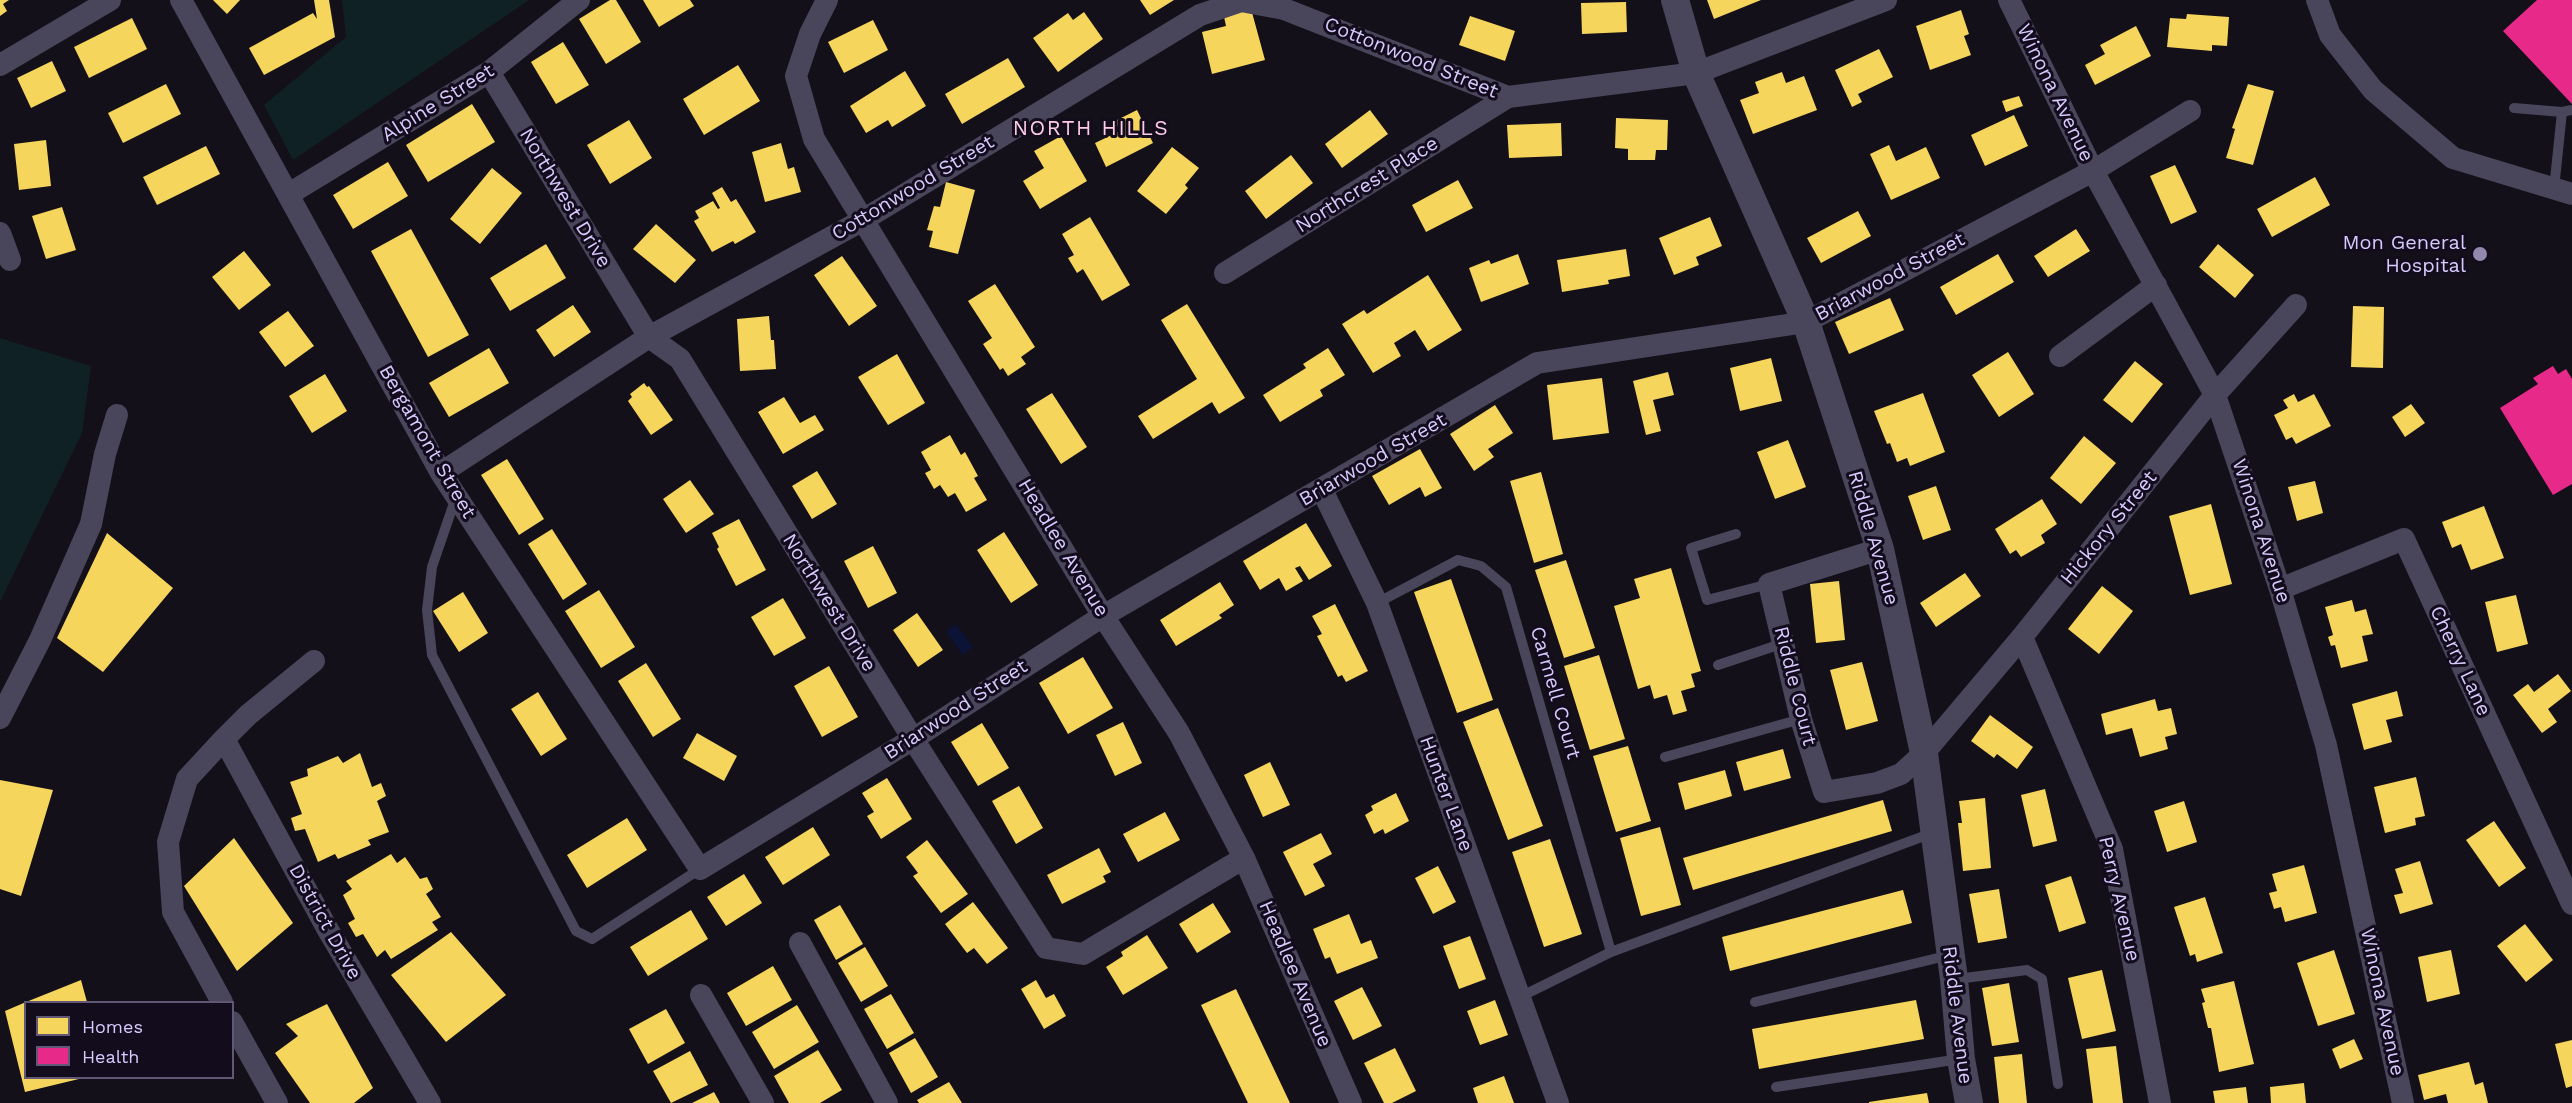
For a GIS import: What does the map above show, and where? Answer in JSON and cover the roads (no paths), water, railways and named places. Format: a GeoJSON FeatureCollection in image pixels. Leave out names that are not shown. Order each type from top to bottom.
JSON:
{"type":"FeatureCollection","features":[{"type":"Feature","properties":{"kind":"street"},"geometry":{"type":"LineString","coordinates":[[0,64],[110,0]]}},
{"type":"Feature","properties":{"kind":"street","name":"Bergamont Street"},"geometry":{"type":"LineString","coordinates":[[181,0],[441,473],[700,869]]}},
{"type":"Feature","properties":{"kind":"street","name":"Alpine Street"},"geometry":{"type":"LineString","coordinates":[[289,194],[489,72],[579,0]]}},
{"type":"Feature","properties":{"kind":"street","name":"Headlee Avenue"},"geometry":{"type":"LineString","coordinates":[[827,0],[810,34],[796,76],[814,139],[1103,616],[1179,733],[1244,858],[1351,1103]]}},
{"type":"Feature","properties":{"kind":"street","name":"Riddle Avenue"},"geometry":{"type":"LineString","coordinates":[[1675,0],[1696,73],[1806,322],[1880,549],[1924,753],[1952,967],[1961,1059],[1969,1103]]}},
{"type":"Feature","properties":{"kind":"street","name":"Cottonwood Street"},"geometry":{"type":"LineString","coordinates":[[441,473],[649,337],[863,220],[1200,15],[1241,1],[1284,9],[1508,97],[1696,73],[1886,0]]}},
{"type":"Feature","properties":{"kind":"street","name":"Winona Avenue"},"geometry":{"type":"LineString","coordinates":[[2008,0],[2094,171],[2215,395],[2280,589],[2326,744],[2403,1103]]}},
{"type":"Feature","properties":{"kind":"street"},"geometry":{"type":"LineString","coordinates":[[2317,0],[2330,35],[2373,90],[2453,158],[2563,191]]}},
{"type":"Feature","properties":{"kind":"street","name":"Northwest Drive"},"geometry":{"type":"LineString","coordinates":[[489,72],[649,337],[680,359],[913,739],[1046,948],[1083,954],[1244,858]]}},
{"type":"Feature","properties":{"kind":"street","name":"Northcrest Place"},"geometry":{"type":"LineString","coordinates":[[1225,273],[1508,97]]}},
{"type":"Feature","properties":{"kind":"street","name":"Briarwood Street"},"geometry":{"type":"LineString","coordinates":[[700,869],[913,739],[1103,616],[1537,363],[1806,322],[2094,171],[2190,111]]}},
{"type":"Feature","properties":{"kind":"street"},"geometry":{"type":"LineString","coordinates":[[0,233],[10,260]]}},
{"type":"Feature","properties":{"kind":"street"},"geometry":{"type":"LineString","coordinates":[[2060,356],[2156,285]]}},
{"type":"Feature","properties":{"kind":"street","name":"Hickory Street"},"geometry":{"type":"LineString","coordinates":[[1924,753],[2022,637],[2215,395],[2296,306]]}},
{"type":"Feature","properties":{"kind":"street"},"geometry":{"type":"LineString","coordinates":[[0,718],[40,640],[92,524],[105,454],[117,415]]}},
{"type":"Feature","properties":{"kind":"street","name":"Hunter Lane"},"geometry":{"type":"LineString","coordinates":[[1322,490],[1377,603],[1558,1103]]}},
{"type":"Feature","properties":{"kind":"street","name":"Cherry Lane"},"geometry":{"type":"LineString","coordinates":[[2280,589],[2404,539],[2572,904]]}},
{"type":"Feature","properties":{"kind":"street"},"geometry":{"type":"LineString","coordinates":[[1769,584],[1880,549]]}},
{"type":"Feature","properties":{"kind":"street","name":"Riddle Court"},"geometry":{"type":"LineString","coordinates":[[1769,584],[1801,719],[1824,792],[1885,780],[1901,774],[1924,753]]}},
{"type":"Feature","properties":{"kind":"street","name":"Perry Avenue"},"geometry":{"type":"LineString","coordinates":[[2022,637],[2112,849],[2160,1103]]}},
{"type":"Feature","properties":{"kind":"street"},"geometry":{"type":"LineString","coordinates":[[221,1001],[172,912],[168,842],[187,779],[248,716],[314,661]]}},
{"type":"Feature","properties":{"kind":"street","name":"District Drive"},"geometry":{"type":"LineString","coordinates":[[224,739],[328,930],[430,1103]]}},
{"type":"Feature","properties":{"kind":"street"},"geometry":{"type":"LineString","coordinates":[[800,943],[887,1103]]}},
{"type":"Feature","properties":{"kind":"street"},"geometry":{"type":"LineString","coordinates":[[701,995],[763,1103]]}},
{"type":"Feature","properties":{"kind":"street"},"geometry":{"type":"LineString","coordinates":[[234,1026],[277,1103]]}},
{"type":"Feature","properties":{"kind":"lane"},"geometry":{"type":"LineString","coordinates":[[2514,108],[2567,111],[2563,191]]}},
{"type":"Feature","properties":{"kind":"lane"},"geometry":{"type":"LineString","coordinates":[[457,496],[432,567],[427,610],[432,655],[576,931],[592,939],[700,869]]}},
{"type":"Feature","properties":{"kind":"lane"},"geometry":{"type":"LineString","coordinates":[[1736,534],[1692,548],[1707,600],[1769,584]]}},
{"type":"Feature","properties":{"kind":"lane","name":"Carmell Court"},"geometry":{"type":"LineString","coordinates":[[1377,603],[1458,560],[1481,566],[1506,587],[1611,952]]}},
{"type":"Feature","properties":{"kind":"lane"},"geometry":{"type":"LineString","coordinates":[[1718,665],[1784,643]]}},
{"type":"Feature","properties":{"kind":"lane"},"geometry":{"type":"LineString","coordinates":[[1665,757],[1801,719]]}},
{"type":"Feature","properties":{"kind":"lane"},"geometry":{"type":"LineString","coordinates":[[1520,997],[1611,952],[1935,832]]}},
{"type":"Feature","properties":{"kind":"lane"},"geometry":{"type":"LineString","coordinates":[[1755,1002],[1952,967],[2027,970],[2042,980],[2058,1084]]}},
{"type":"Feature","properties":{"kind":"lane"},"geometry":{"type":"LineString","coordinates":[[1776,1087],[1961,1059]]}},
{"type":"Feature","properties":{"kind":"water"},"geometry":{"type":"Polygon","coordinates":[[[956,624],[973,647],[963,655],[946,632],[956,624]]]}},
{"type":"Feature","properties":{"kind":"place","name":"Mon General Hospital"},"geometry":{"type":"Point","coordinates":[2480,254]}},
{"type":"Feature","properties":{"kind":"district","name":"NORTH HILLS"},"geometry":{"type":"Point","coordinates":[1091,129]}}]}
